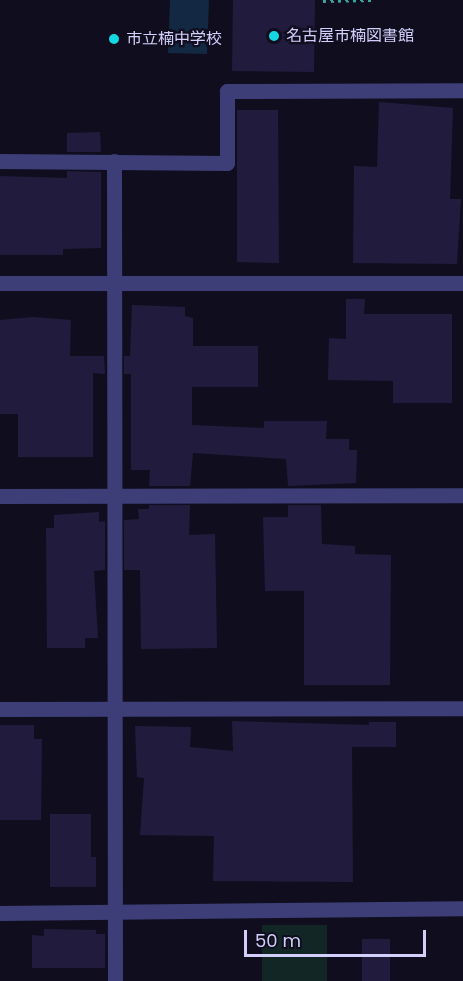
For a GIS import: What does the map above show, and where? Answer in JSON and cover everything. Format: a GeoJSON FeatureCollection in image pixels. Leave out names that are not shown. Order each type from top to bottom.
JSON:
{"type":"FeatureCollection","features":[{"type":"Feature","properties":{"kind":"street"},"geometry":{"type":"LineString","coordinates":[[0,161],[227,163],[227,91],[463,90]]}},
{"type":"Feature","properties":{"kind":"street"},"geometry":{"type":"LineString","coordinates":[[114,161],[112,282],[116,495],[115,981]]}},
{"type":"Feature","properties":{"kind":"street"},"geometry":{"type":"LineString","coordinates":[[0,283],[463,283]]}},
{"type":"Feature","properties":{"kind":"street"},"geometry":{"type":"LineString","coordinates":[[0,496],[463,495]]}},
{"type":"Feature","properties":{"kind":"street"},"geometry":{"type":"LineString","coordinates":[[0,709],[463,708]]}},
{"type":"Feature","properties":{"kind":"street"},"geometry":{"type":"LineString","coordinates":[[0,913],[115,914],[463,908]]}},
{"type":"Feature","properties":{"kind":"path"},"geometry":{"type":"LineString","coordinates":[[324,1],[371,0]]}},
{"type":"Feature","properties":{"kind":"green space"},"geometry":{"type":"Polygon","coordinates":[[[262,925],[327,925],[327,981],[262,981],[262,925]]]}},
{"type":"Feature","properties":{"kind":"water"},"geometry":{"type":"Polygon","coordinates":[[[170,0],[209,0],[207,54],[168,53],[170,0]]]}},
{"type":"Feature","properties":{"kind":"building","name":"名古屋市楠図書館"},"geometry":{"type":"Polygon","coordinates":[[[233,0],[315,0],[314,72],[232,71],[233,0]]]}},
{"type":"Feature","properties":{"kind":"building"},"geometry":{"type":"Polygon","coordinates":[[[379,102],[453,108],[450,199],[461,199],[457,264],[353,263],[354,166],[377,167],[379,102]]]}},
{"type":"Feature","properties":{"kind":"building"},"geometry":{"type":"Polygon","coordinates":[[[237,110],[278,110],[279,263],[237,262],[237,110]]]}},
{"type":"Feature","properties":{"kind":"building"},"geometry":{"type":"Polygon","coordinates":[[[100,132],[101,152],[67,152],[67,133],[100,132]]]}},
{"type":"Feature","properties":{"kind":"building"},"geometry":{"type":"Polygon","coordinates":[[[67,171],[101,172],[101,248],[63,249],[63,255],[0,255],[0,176],[67,178],[67,171]]]}},
{"type":"Feature","properties":{"kind":"building"},"geometry":{"type":"Polygon","coordinates":[[[346,299],[365,299],[364,314],[452,314],[452,403],[393,403],[393,381],[328,380],[329,338],[346,339],[346,299]]]}},
{"type":"Feature","properties":{"kind":"building"},"geometry":{"type":"Polygon","coordinates":[[[132,305],[185,307],[185,316],[193,318],[193,346],[258,346],[258,387],[192,387],[192,425],[264,428],[264,421],[327,421],[326,439],[349,439],[349,450],[357,450],[356,483],[288,486],[286,459],[193,453],[190,486],[149,486],[150,470],[131,470],[131,374],[124,374],[124,356],[130,356],[132,305]]]}},
{"type":"Feature","properties":{"kind":"building"},"geometry":{"type":"Polygon","coordinates":[[[33,317],[71,320],[70,356],[104,356],[105,374],[93,373],[93,457],[18,457],[18,414],[0,414],[0,320],[33,317]]]}},
{"type":"Feature","properties":{"kind":"building"},"geometry":{"type":"Polygon","coordinates":[[[149,505],[190,505],[189,535],[215,534],[217,648],[141,649],[140,570],[124,570],[124,520],[139,519],[138,509],[149,509],[149,505]]]}},
{"type":"Feature","properties":{"kind":"building"},"geometry":{"type":"Polygon","coordinates":[[[288,505],[321,505],[322,544],[355,546],[355,554],[391,555],[390,685],[304,685],[304,591],[265,591],[263,517],[288,517],[288,505]]]}},
{"type":"Feature","properties":{"kind":"building"},"geometry":{"type":"Polygon","coordinates":[[[99,512],[99,522],[105,521],[105,570],[94,571],[98,638],[85,638],[85,648],[47,648],[46,528],[54,528],[54,515],[99,512]]]}},
{"type":"Feature","properties":{"kind":"building"},"geometry":{"type":"Polygon","coordinates":[[[232,721],[369,725],[369,722],[396,722],[396,747],[352,747],[353,882],[213,881],[214,836],[140,835],[144,778],[137,777],[135,726],[191,727],[190,747],[233,751],[232,721]]]}},
{"type":"Feature","properties":{"kind":"building"},"geometry":{"type":"Polygon","coordinates":[[[0,725],[34,725],[34,739],[42,739],[41,820],[0,820],[0,725]]]}},
{"type":"Feature","properties":{"kind":"building"},"geometry":{"type":"Polygon","coordinates":[[[50,814],[91,814],[91,857],[96,857],[96,887],[50,887],[50,814]]]}},
{"type":"Feature","properties":{"kind":"building"},"geometry":{"type":"Polygon","coordinates":[[[44,929],[96,930],[96,934],[105,934],[105,968],[32,968],[32,935],[44,936],[44,929]]]}},
{"type":"Feature","properties":{"kind":"building"},"geometry":{"type":"Polygon","coordinates":[[[362,939],[390,939],[390,981],[362,981],[362,939]]]}},
{"type":"Feature","properties":{"kind":"place","name":"名古屋市楠図書館"},"geometry":{"type":"Point","coordinates":[274,36]}},
{"type":"Feature","properties":{"kind":"place","name":"市立楠中学校"},"geometry":{"type":"Point","coordinates":[114,39]}}]}
